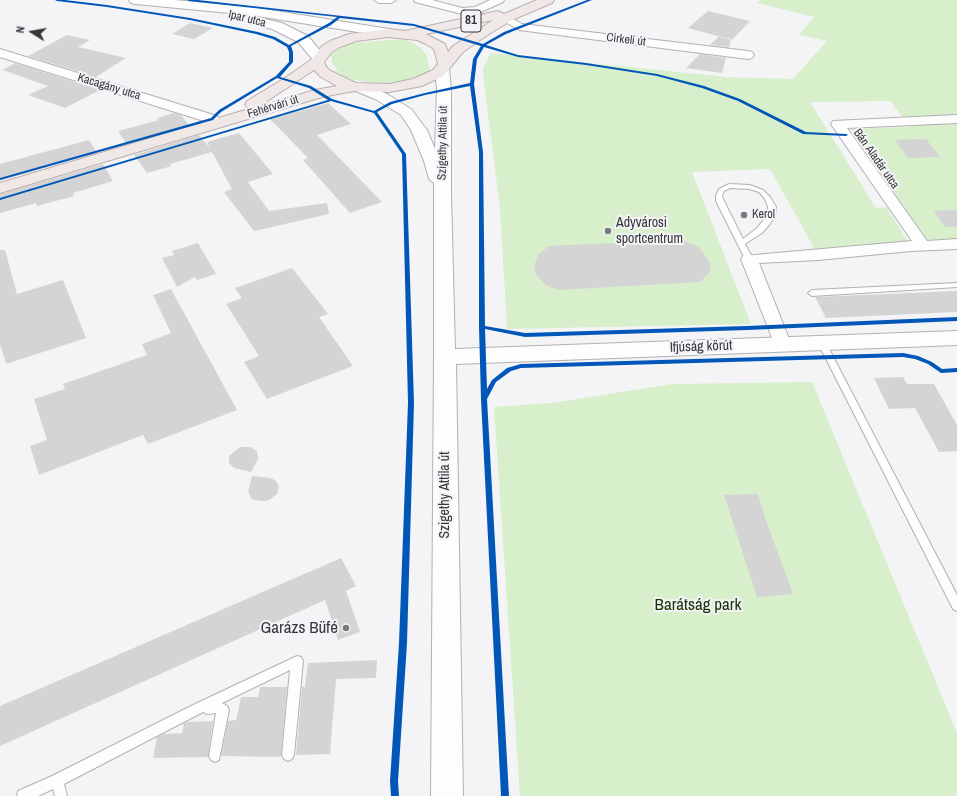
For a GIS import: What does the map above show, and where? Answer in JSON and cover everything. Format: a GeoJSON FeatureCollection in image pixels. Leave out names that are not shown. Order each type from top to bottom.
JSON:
{"type":"FeatureCollection","features":[{"type":"Feature","properties":{"kind":"main road","name":"Fehérvári út"},"geometry":{"type":"LineString","coordinates":[[0,188],[320,93],[357,88],[403,86],[428,79],[444,66],[458,49],[468,41],[506,18],[548,0]]}},
{"type":"Feature","properties":{"kind":"main road","name":"Fehérvári út"},"geometry":{"type":"LineString","coordinates":[[407,34],[482,19],[534,6]]}},
{"type":"Feature","properties":{"kind":"main road","name":"Fehérvári út"},"geometry":{"type":"LineString","coordinates":[[216,124],[277,90],[318,60],[327,49],[344,40],[366,34],[407,34],[431,41],[440,47],[444,66]]}},
{"type":"Feature","properties":{"kind":"main road","name":"Fehérvári út"},"geometry":{"type":"LineString","coordinates":[[318,60],[321,70],[326,74],[340,82],[357,88]]}},
{"type":"Feature","properties":{"kind":"street","name":"Ipar utca"},"geometry":{"type":"LineString","coordinates":[[135,0],[165,1],[250,11],[389,33]]}},
{"type":"Feature","properties":{"kind":"street"},"geometry":{"type":"LineString","coordinates":[[379,0],[391,0]]}},
{"type":"Feature","properties":{"kind":"street"},"geometry":{"type":"LineString","coordinates":[[419,0],[462,11],[477,10],[499,0]]}},
{"type":"Feature","properties":{"kind":"street","name":"Ipar utca"},"geometry":{"type":"LineString","coordinates":[[165,1],[236,15],[277,26],[303,39],[318,60]]}},
{"type":"Feature","properties":{"kind":"street","name":"Cirkeli út"},"geometry":{"type":"LineString","coordinates":[[506,18],[519,27],[748,55]]}},
{"type":"Feature","properties":{"kind":"street","name":"Kacagány utca"},"geometry":{"type":"LineString","coordinates":[[0,53],[212,119],[216,124]]}},
{"type":"Feature","properties":{"kind":"street","name":"Szigethy Attila út"},"geometry":{"type":"LineString","coordinates":[[444,66],[442,193],[445,357],[447,796]]}},
{"type":"Feature","properties":{"kind":"street","name":"Szigethy Attila út"},"geometry":{"type":"LineString","coordinates":[[357,88],[382,97],[406,112],[419,130],[432,161],[442,193]]}},
{"type":"Feature","properties":{"kind":"street","name":"Bán Aladár utca"},"geometry":{"type":"LineString","coordinates":[[922,245],[838,124],[957,119]]}},
{"type":"Feature","properties":{"kind":"street"},"geometry":{"type":"LineString","coordinates":[[782,344],[749,259],[922,245],[957,244]]}},
{"type":"Feature","properties":{"kind":"street","name":"Ifjúság körút"},"geometry":{"type":"LineString","coordinates":[[445,357],[956,339]]}},
{"type":"Feature","properties":{"kind":"lane"},"geometry":{"type":"LineString","coordinates":[[742,243],[759,231],[766,223],[771,216],[772,207],[768,198],[761,191],[750,187],[729,186],[721,190],[719,196],[720,201],[749,259]]}},
{"type":"Feature","properties":{"kind":"lane"},"geometry":{"type":"LineString","coordinates":[[812,293],[957,286]]}},
{"type":"Feature","properties":{"kind":"lane"},"geometry":{"type":"LineString","coordinates":[[822,343],[957,606]]}},
{"type":"Feature","properties":{"kind":"lane"},"geometry":{"type":"LineString","coordinates":[[23,796],[57,781],[195,710],[297,661],[288,755]]}},
{"type":"Feature","properties":{"kind":"lane"},"geometry":{"type":"LineString","coordinates":[[195,710],[218,707],[223,710],[215,756]]}},
{"type":"Feature","properties":{"kind":"lane"},"geometry":{"type":"LineString","coordinates":[[57,781],[61,796]]}},
{"type":"Feature","properties":{"kind":"green space"},"geometry":{"type":"Polygon","coordinates":[[[761,0],[957,0],[957,244],[930,245],[851,129],[910,127],[890,101],[810,102],[876,208],[886,207],[911,246],[818,255],[770,169],[692,172],[751,324],[507,329],[500,208],[483,68],[491,53],[727,77],[793,79],[827,41],[799,35],[814,17],[757,3],[761,0]]]}},
{"type":"Feature","properties":{"kind":"green space"},"geometry":{"type":"Polygon","coordinates":[[[401,39],[412,42],[421,48],[427,56],[430,73],[414,79],[382,84],[355,80],[344,76],[337,71],[332,63],[331,54],[352,43],[401,39]]]}},
{"type":"Feature","properties":{"kind":"green space","name":"Barátság park"},"geometry":{"type":"Polygon","coordinates":[[[812,382],[957,733],[957,796],[520,796],[494,407],[552,403],[672,384],[812,382]]]}},
{"type":"Feature","properties":{"kind":"building"},"geometry":{"type":"Polygon","coordinates":[[[708,11],[750,21],[732,40],[688,28],[708,11]]]}},
{"type":"Feature","properties":{"kind":"building"},"geometry":{"type":"Polygon","coordinates":[[[190,23],[213,28],[194,39],[172,34],[190,23]]]}},
{"type":"Feature","properties":{"kind":"building"},"geometry":{"type":"Polygon","coordinates":[[[67,35],[90,40],[78,47],[126,58],[96,77],[28,56],[67,35]]]}},
{"type":"Feature","properties":{"kind":"building"},"geometry":{"type":"Polygon","coordinates":[[[719,36],[731,39],[729,47],[710,45],[719,36]]]}},
{"type":"Feature","properties":{"kind":"building"},"geometry":{"type":"Polygon","coordinates":[[[700,54],[726,58],[722,73],[686,68],[700,54]]]}},
{"type":"Feature","properties":{"kind":"building"},"geometry":{"type":"Polygon","coordinates":[[[15,63],[100,90],[65,108],[28,95],[48,86],[3,70],[15,63]]]}},
{"type":"Feature","properties":{"kind":"building"},"geometry":{"type":"Polygon","coordinates":[[[328,103],[351,124],[317,135],[382,202],[350,213],[303,160],[308,158],[270,119],[328,103]]]}},
{"type":"Feature","properties":{"kind":"building"},"geometry":{"type":"Polygon","coordinates":[[[173,113],[181,115],[189,125],[127,144],[118,131],[159,120],[157,118],[173,113]]]}},
{"type":"Feature","properties":{"kind":"building"},"geometry":{"type":"Polygon","coordinates":[[[239,133],[273,174],[248,182],[269,211],[327,203],[329,214],[254,231],[224,192],[232,189],[212,152],[170,164],[172,166],[147,173],[134,155],[199,135],[210,148],[207,142],[239,133]]]}},
{"type":"Feature","properties":{"kind":"building"},"geometry":{"type":"Polygon","coordinates":[[[926,139],[940,157],[908,158],[895,140],[926,139]]]}},
{"type":"Feature","properties":{"kind":"building"},"geometry":{"type":"Polygon","coordinates":[[[89,140],[97,153],[0,181],[0,164],[89,140]]]}},
{"type":"Feature","properties":{"kind":"building"},"geometry":{"type":"Polygon","coordinates":[[[103,164],[113,181],[73,193],[74,196],[37,206],[36,203],[0,213],[0,194],[103,164]]]}},
{"type":"Feature","properties":{"kind":"building"},"geometry":{"type":"Polygon","coordinates":[[[957,210],[957,227],[945,227],[934,211],[957,210]]]}},
{"type":"Feature","properties":{"kind":"building"},"geometry":{"type":"Polygon","coordinates":[[[683,240],[699,247],[710,263],[711,268],[709,273],[700,282],[559,290],[547,286],[536,275],[534,266],[538,255],[549,246],[683,240]]]}},
{"type":"Feature","properties":{"kind":"building"},"geometry":{"type":"Polygon","coordinates":[[[198,243],[216,274],[197,280],[195,277],[177,287],[162,258],[174,255],[172,251],[198,243]]]}},
{"type":"Feature","properties":{"kind":"building"},"geometry":{"type":"Polygon","coordinates":[[[0,250],[5,250],[17,294],[63,280],[86,338],[6,364],[0,344],[0,250]]]}},
{"type":"Feature","properties":{"kind":"building"},"geometry":{"type":"Polygon","coordinates":[[[292,268],[328,314],[319,317],[353,366],[267,399],[244,362],[259,356],[226,304],[242,298],[235,288],[292,268]]]}},
{"type":"Feature","properties":{"kind":"building"},"geometry":{"type":"Polygon","coordinates":[[[171,289],[237,410],[148,444],[143,435],[39,475],[30,446],[47,440],[34,399],[65,389],[63,384],[147,355],[142,344],[171,333],[153,295],[171,289]]]}},
{"type":"Feature","properties":{"kind":"building"},"geometry":{"type":"Polygon","coordinates":[[[957,291],[957,312],[826,318],[815,297],[957,291]]]}},
{"type":"Feature","properties":{"kind":"building"},"geometry":{"type":"Polygon","coordinates":[[[903,377],[907,384],[934,384],[957,425],[957,451],[939,452],[915,408],[889,409],[874,378],[903,377]]]}},
{"type":"Feature","properties":{"kind":"building"},"geometry":{"type":"Polygon","coordinates":[[[240,447],[250,447],[257,451],[258,459],[251,472],[234,468],[229,463],[229,456],[240,447]]]}},
{"type":"Feature","properties":{"kind":"building"},"geometry":{"type":"Polygon","coordinates":[[[252,476],[275,480],[279,486],[277,494],[269,500],[264,501],[254,500],[251,498],[248,491],[252,476]]]}},
{"type":"Feature","properties":{"kind":"building"},"geometry":{"type":"Polygon","coordinates":[[[758,494],[765,518],[793,594],[757,597],[724,495],[758,494]]]}},
{"type":"Feature","properties":{"kind":"building"},"geometry":{"type":"Polygon","coordinates":[[[341,558],[356,586],[346,591],[360,632],[338,640],[325,600],[0,746],[0,706],[341,558]]]}},
{"type":"Feature","properties":{"kind":"building"},"geometry":{"type":"Polygon","coordinates":[[[377,660],[376,678],[336,679],[330,754],[296,755],[302,687],[305,687],[308,663],[377,660]]]}},
{"type":"Feature","properties":{"kind":"building"},"geometry":{"type":"Polygon","coordinates":[[[260,687],[287,687],[281,756],[221,756],[228,721],[236,720],[241,697],[258,697],[260,687]]]}},
{"type":"Feature","properties":{"kind":"building"},"geometry":{"type":"Polygon","coordinates":[[[213,721],[208,757],[153,758],[157,737],[164,734],[182,733],[184,723],[213,721]]]}},
{"type":"Feature","properties":{"kind":"cycle path"},"geometry":{"type":"LineString","coordinates":[[0,179],[212,119],[220,111],[277,77],[291,62],[291,52],[289,46],[274,38],[257,33],[190,19],[57,0]]}},
{"type":"Feature","properties":{"kind":"cycle path"},"geometry":{"type":"LineString","coordinates":[[189,0],[414,25],[518,56],[586,64],[657,75],[703,87],[739,100],[805,133],[846,135]]}},
{"type":"Feature","properties":{"kind":"cycle path"},"geometry":{"type":"LineString","coordinates":[[590,0],[505,33],[484,45],[475,59],[472,84],[481,152],[482,327],[525,335],[747,328],[957,319]]}},
{"type":"Feature","properties":{"kind":"cycle path"},"geometry":{"type":"LineString","coordinates":[[289,46],[330,24],[338,18]]}},
{"type":"Feature","properties":{"kind":"cycle path"},"geometry":{"type":"LineString","coordinates":[[277,77],[310,87],[331,100],[375,112],[404,154],[411,403],[403,643],[394,781],[395,796]]}},
{"type":"Feature","properties":{"kind":"cycle path"},"geometry":{"type":"LineString","coordinates":[[375,112],[391,103],[472,84]]}},
{"type":"Feature","properties":{"kind":"cycle path"},"geometry":{"type":"LineString","coordinates":[[0,199],[331,100]]}},
{"type":"Feature","properties":{"kind":"cycle path"},"geometry":{"type":"LineString","coordinates":[[482,327],[484,399]]}},
{"type":"Feature","properties":{"kind":"cycle path"},"geometry":{"type":"LineString","coordinates":[[505,796],[484,399],[494,381],[509,369],[521,366],[903,355],[916,357],[930,363],[941,371],[957,370]]}},
{"type":"Feature","properties":{"kind":"place","name":"Kerol"},"geometry":{"type":"Point","coordinates":[744,215]}},
{"type":"Feature","properties":{"kind":"place","name":"Adyvárosi sportcentrum"},"geometry":{"type":"Point","coordinates":[608,231]}},
{"type":"Feature","properties":{"kind":"place","name":"Garázs Büfé"},"geometry":{"type":"Point","coordinates":[346,628]}}]}
